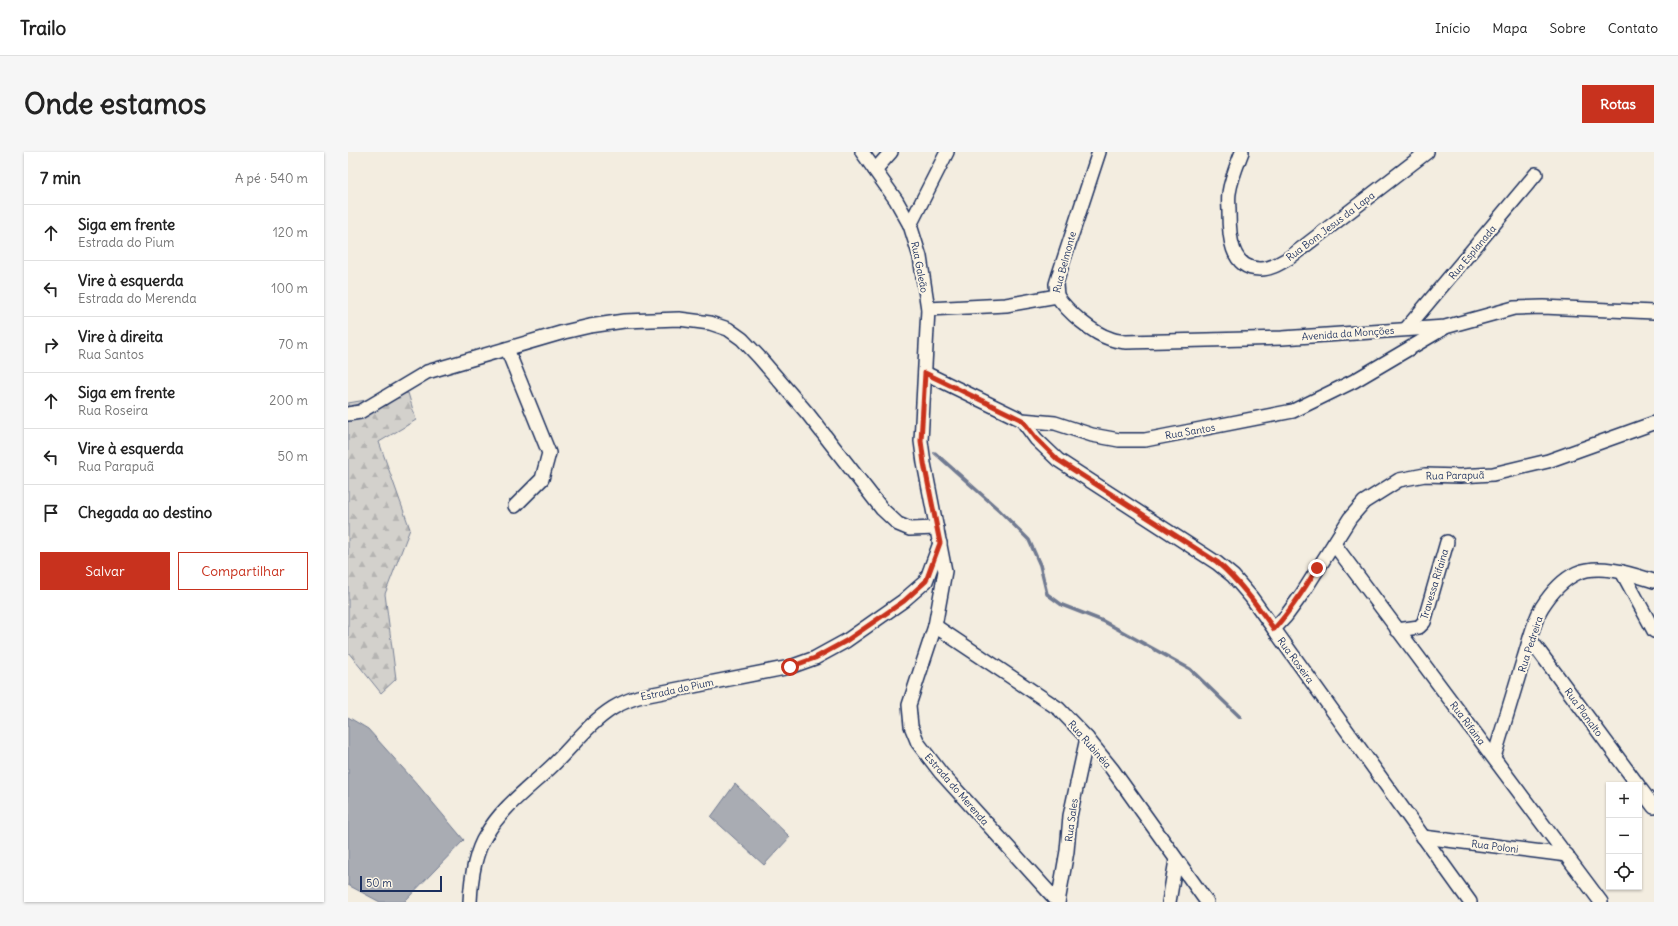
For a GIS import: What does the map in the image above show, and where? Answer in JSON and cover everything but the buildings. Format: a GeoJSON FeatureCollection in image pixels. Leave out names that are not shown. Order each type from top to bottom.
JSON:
{"type":"FeatureCollection","features":[{"type":"Feature","properties":{"kind":"street","name":"Rua Galeão"},"geometry":{"type":"LineString","coordinates":[[862,152],[896,200],[910,225],[920,257],[928,309],[925,373]]}},
{"type":"Feature","properties":{"kind":"street"},"geometry":{"type":"LineString","coordinates":[[876,170],[891,152]]}},
{"type":"Feature","properties":{"kind":"street"},"geometry":{"type":"LineString","coordinates":[[910,225],[947,152]]}},
{"type":"Feature","properties":{"kind":"street","name":"Rua Belmonte"},"geometry":{"type":"LineString","coordinates":[[928,309],[1006,305],[1057,296],[1056,284],[1058,274],[1099,152]]}},
{"type":"Feature","properties":{"kind":"street","name":"Rua Bom Jesus da Lapa"},"geometry":{"type":"LineString","coordinates":[[1242,152],[1237,163],[1229,194],[1230,243],[1241,262],[1250,267],[1259,269],[1269,268],[1290,258],[1427,152]]}},
{"type":"Feature","properties":{"kind":"street","name":"Rua Esplanada"},"geometry":{"type":"LineString","coordinates":[[1406,329],[1536,174]]}},
{"type":"Feature","properties":{"kind":"street","name":"Avenida da Monções"},"geometry":{"type":"LineString","coordinates":[[1057,296],[1070,313],[1099,334],[1111,339],[1126,342],[1282,338],[1445,327],[1514,308],[1654,312]]}},
{"type":"Feature","properties":{"kind":"street"},"geometry":{"type":"LineString","coordinates":[[348,414],[360,412],[427,372],[590,326],[624,322],[679,319],[710,323],[728,329],[742,339],[808,414],[882,509],[898,524],[910,529],[937,528]]}},
{"type":"Feature","properties":{"kind":"street","name":"Rua Santos"},"geometry":{"type":"LineString","coordinates":[[925,373],[1022,420],[1055,423],[1092,435],[1119,440],[1145,440],[1293,411],[1354,381],[1445,327]]}},
{"type":"Feature","properties":{"kind":"street"},"geometry":{"type":"LineString","coordinates":[[507,349],[549,453],[542,479],[515,506]]}},
{"type":"Feature","properties":{"kind":"street","name":"Estrada do Merenda"},"geometry":{"type":"LineString","coordinates":[[925,373],[921,441],[945,571],[935,626],[908,705],[911,726],[918,743],[941,773],[1058,902]]}},
{"type":"Feature","properties":{"kind":"street","name":"Rua Roseira"},"geometry":{"type":"LineString","coordinates":[[1022,420],[1036,438],[1058,460],[1217,562],[1233,576],[1251,597],[1470,902]]}},
{"type":"Feature","properties":{"kind":"street","name":"Rua Parapuã"},"geometry":{"type":"LineString","coordinates":[[1274,629],[1286,616],[1302,594],[1350,518],[1364,502],[1399,480],[1425,475],[1460,476],[1493,474],[1548,461],[1654,423]]}},
{"type":"Feature","properties":{"kind":"street","name":"Travessa Rifaina"},"geometry":{"type":"LineString","coordinates":[[1397,630],[1418,626],[1424,622],[1447,542]]}},
{"type":"Feature","properties":{"kind":"street","name":"Estrada do Pium"},"geometry":{"type":"LineString","coordinates":[[470,902],[471,882],[478,853],[486,834],[513,801],[597,720],[627,700],[790,667],[815,658],[846,641],[904,601],[926,581],[940,543]]}},
{"type":"Feature","properties":{"kind":"street","name":"Rua Rifaina"},"geometry":{"type":"LineString","coordinates":[[1334,544],[1601,902]]}},
{"type":"Feature","properties":{"kind":"street","name":"Rua Pedreira"},"geometry":{"type":"LineString","coordinates":[[1494,757],[1541,608],[1554,590],[1578,573],[1596,569],[1622,572],[1654,581]]}},
{"type":"Feature","properties":{"kind":"street"},"geometry":{"type":"LineString","coordinates":[[1622,572],[1654,631]]}},
{"type":"Feature","properties":{"kind":"street"},"geometry":{"type":"LineString","coordinates":[[926,581],[935,581],[943,586]]}},
{"type":"Feature","properties":{"kind":"street","name":"Rua Rubinéia"},"geometry":{"type":"LineString","coordinates":[[935,626],[1059,709],[1087,738],[1112,769],[1207,902]]}},
{"type":"Feature","properties":{"kind":"street","name":"Rua Planalto"},"geometry":{"type":"LineString","coordinates":[[1530,639],[1635,782]]}},
{"type":"Feature","properties":{"kind":"street","name":"Rua Sales"},"geometry":{"type":"LineString","coordinates":[[1058,902],[1067,851],[1070,816],[1087,738]]}},
{"type":"Feature","properties":{"kind":"street","name":"Rua Planalto"},"geometry":{"type":"LineString","coordinates":[[1642,791],[1654,807]]}},
{"type":"Feature","properties":{"kind":"street","name":"Rua Poloni"},"geometry":{"type":"LineString","coordinates":[[1423,837],[1567,855]]}},
{"type":"Feature","properties":{"kind":"street"},"geometry":{"type":"LineString","coordinates":[[1169,902],[1176,860]]}},
{"type":"Feature","properties":{"kind":"green space"},"geometry":{"type":"Polygon","coordinates":[[[408,393],[416,420],[379,442],[410,529],[385,594],[396,679],[381,693],[348,652],[348,403],[408,393]]]}},
{"type":"Feature","properties":{"kind":"shaded area"},"geometry":{"type":"Polygon","coordinates":[[[348,717],[368,729],[464,840],[404,902],[380,902],[348,885],[348,717]]]}},
{"type":"Feature","properties":{"kind":"shaded area"},"geometry":{"type":"Polygon","coordinates":[[[735,784],[790,837],[764,865],[711,817],[735,784]]]}},
{"type":"Feature","properties":{"kind":"waterway"},"geometry":{"type":"LineString","coordinates":[[935,453],[999,510],[1029,540],[1040,565],[1047,594],[1062,605],[1103,621],[1190,669],[1240,717]]}},
{"type":"Feature","properties":{"kind":"route"},"geometry":{"type":"LineString","coordinates":[[790,667],[815,658],[846,641],[904,601],[926,581],[940,543],[921,441],[925,373],[1022,420],[1036,438],[1058,460],[1217,562],[1233,576],[1251,597],[1274,629],[1286,616],[1302,594],[1317,568]]}}]}
